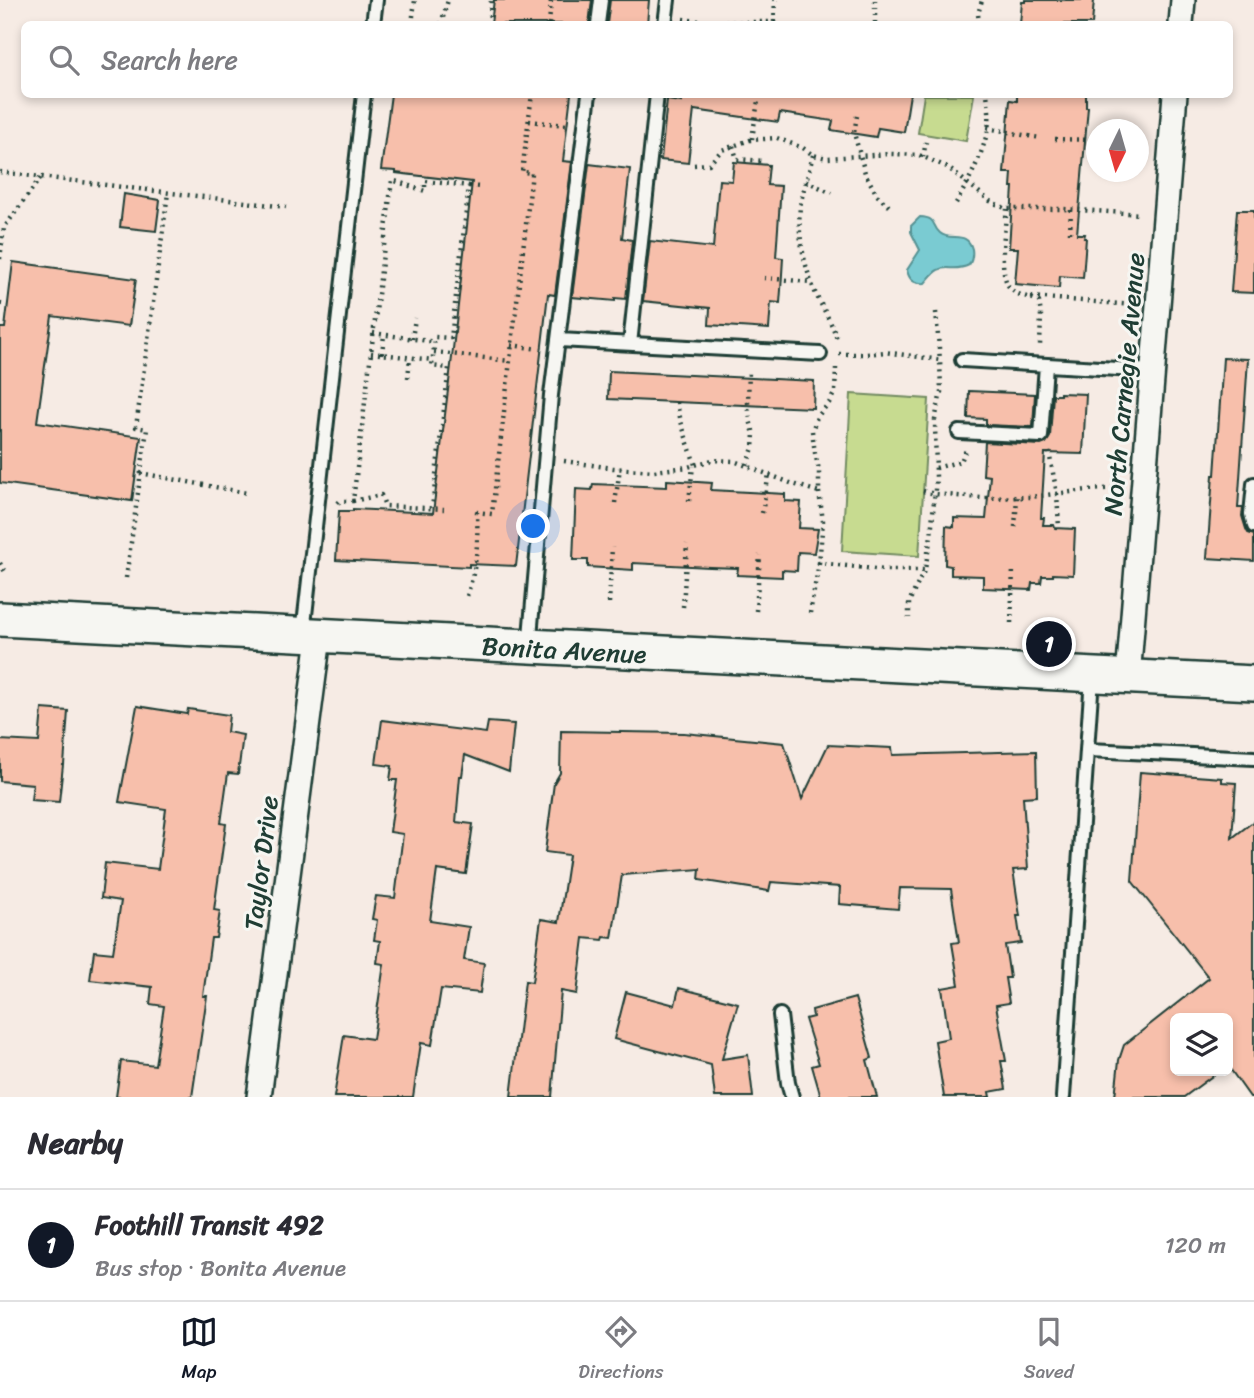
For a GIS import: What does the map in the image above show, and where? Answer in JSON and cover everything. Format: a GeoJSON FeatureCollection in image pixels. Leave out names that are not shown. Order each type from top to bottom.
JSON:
{"type":"FeatureCollection","features":[{"type":"Feature","properties":{"kind":"main road","name":"Bonita Avenue"},"geometry":{"type":"LineString","coordinates":[[0,619],[311,637],[1254,683]]}},
{"type":"Feature","properties":{"kind":"street"},"geometry":{"type":"LineString","coordinates":[[1181,21],[1182,0]]}},
{"type":"Feature","properties":{"kind":"street","name":"North Carnegie Avenue"},"geometry":{"type":"LineString","coordinates":[[1128,677],[1175,98]]}},
{"type":"Feature","properties":{"kind":"street","name":"Taylor Drive"},"geometry":{"type":"LineString","coordinates":[[260,1097],[311,637]]}},
{"type":"Feature","properties":{"kind":"lane"},"geometry":{"type":"LineString","coordinates":[[373,21],[376,0]]}},
{"type":"Feature","properties":{"kind":"lane"},"geometry":{"type":"LineString","coordinates":[[598,21],[601,0]]}},
{"type":"Feature","properties":{"kind":"lane"},"geometry":{"type":"LineString","coordinates":[[665,21],[668,0]]}},
{"type":"Feature","properties":{"kind":"lane"},"geometry":{"type":"LineString","coordinates":[[311,637],[364,98]]}},
{"type":"Feature","properties":{"kind":"lane"},"geometry":{"type":"LineString","coordinates":[[529,648],[546,458],[589,98]]}},
{"type":"Feature","properties":{"kind":"lane"},"geometry":{"type":"LineString","coordinates":[[630,344],[657,98]]}},
{"type":"Feature","properties":{"kind":"lane"},"geometry":{"type":"LineString","coordinates":[[559,340],[820,354]]}},
{"type":"Feature","properties":{"kind":"lane"},"geometry":{"type":"LineString","coordinates":[[962,360],[1153,371]]}},
{"type":"Feature","properties":{"kind":"lane"},"geometry":{"type":"LineString","coordinates":[[959,432],[1041,436],[1042,365]]}},
{"type":"Feature","properties":{"kind":"lane"},"geometry":{"type":"LineString","coordinates":[[1254,484],[1251,513],[1254,526]]}},
{"type":"Feature","properties":{"kind":"lane"},"geometry":{"type":"LineString","coordinates":[[1063,1097],[1093,676]]}},
{"type":"Feature","properties":{"kind":"lane"},"geometry":{"type":"LineString","coordinates":[[1088,750],[1254,758]]}},
{"type":"Feature","properties":{"kind":"lane"},"geometry":{"type":"LineString","coordinates":[[780,1015],[792,1097]]}},
{"type":"Feature","properties":{"kind":"path"},"geometry":{"type":"LineString","coordinates":[[412,21],[415,0]]}},
{"type":"Feature","properties":{"kind":"path"},"geometry":{"type":"LineString","coordinates":[[442,21],[448,0]]}},
{"type":"Feature","properties":{"kind":"path"},"geometry":{"type":"LineString","coordinates":[[489,21],[491,0]]}},
{"type":"Feature","properties":{"kind":"path"},"geometry":{"type":"LineString","coordinates":[[549,21],[551,0]]}},
{"type":"Feature","properties":{"kind":"path"},"geometry":{"type":"LineString","coordinates":[[774,21],[775,0]]}},
{"type":"Feature","properties":{"kind":"path"},"geometry":{"type":"LineString","coordinates":[[875,0],[875,21]]}},
{"type":"Feature","properties":{"kind":"path"},"geometry":{"type":"LineString","coordinates":[[979,21],[982,0]]}},
{"type":"Feature","properties":{"kind":"path"},"geometry":{"type":"LineString","coordinates":[[467,596],[478,549],[477,512],[492,513],[532,173],[522,172],[532,98]]}},
{"type":"Feature","properties":{"kind":"path"},"geometry":{"type":"LineString","coordinates":[[956,203],[980,156],[989,121],[987,98]]}},
{"type":"Feature","properties":{"kind":"path"},"geometry":{"type":"LineString","coordinates":[[752,139],[758,101]]}},
{"type":"Feature","properties":{"kind":"path"},"geometry":{"type":"LineString","coordinates":[[857,116],[854,134],[865,173],[877,195],[892,209]]}},
{"type":"Feature","properties":{"kind":"path"},"geometry":{"type":"LineString","coordinates":[[529,121],[585,127]]}},
{"type":"Feature","properties":{"kind":"path"},"geometry":{"type":"LineString","coordinates":[[987,128],[1042,138]]}},
{"type":"Feature","properties":{"kind":"path"},"geometry":{"type":"LineString","coordinates":[[694,165],[709,164],[722,150],[752,139],[777,138],[813,155],[827,158],[919,155],[947,167],[989,201],[1007,209],[1071,209],[1141,214]]}},
{"type":"Feature","properties":{"kind":"path"},"geometry":{"type":"LineString","coordinates":[[1055,139],[1086,140]]}},
{"type":"Feature","properties":{"kind":"path"},"geometry":{"type":"LineString","coordinates":[[923,157],[926,142]]}},
{"type":"Feature","properties":{"kind":"path"},"geometry":{"type":"LineString","coordinates":[[733,146],[737,159],[764,161]]}},
{"type":"Feature","properties":{"kind":"path"},"geometry":{"type":"LineString","coordinates":[[810,613],[823,521],[812,431],[817,416],[835,393],[837,337],[811,282],[802,246],[800,209],[813,155]]}},
{"type":"Feature","properties":{"kind":"path"},"geometry":{"type":"LineString","coordinates":[[0,172],[286,207]]}},
{"type":"Feature","properties":{"kind":"path"},"geometry":{"type":"LineString","coordinates":[[0,258],[4,228],[41,177]]}},
{"type":"Feature","properties":{"kind":"path"},"geometry":{"type":"LineString","coordinates":[[353,501],[392,180],[425,191],[425,181],[480,187]]}},
{"type":"Feature","properties":{"kind":"path"},"geometry":{"type":"LineString","coordinates":[[806,181],[832,193]]}},
{"type":"Feature","properties":{"kind":"path"},"geometry":{"type":"LineString","coordinates":[[432,508],[449,368],[432,366],[435,337],[451,338],[469,186]]}},
{"type":"Feature","properties":{"kind":"path"},"geometry":{"type":"LineString","coordinates":[[126,578],[146,429],[136,427],[168,193]]}},
{"type":"Feature","properties":{"kind":"path"},"geometry":{"type":"LineString","coordinates":[[1007,209],[1003,251],[1004,274],[1010,289],[1019,295],[1031,297],[1134,305]]}},
{"type":"Feature","properties":{"kind":"path"},"geometry":{"type":"LineString","coordinates":[[1070,233],[1071,209]]}},
{"type":"Feature","properties":{"kind":"path"},"geometry":{"type":"LineString","coordinates":[[764,278],[811,282]]}},
{"type":"Feature","properties":{"kind":"path"},"geometry":{"type":"LineString","coordinates":[[1031,297],[1039,302],[1041,314],[1042,365]]}},
{"type":"Feature","properties":{"kind":"path"},"geometry":{"type":"LineString","coordinates":[[0,304],[7,305]]}},
{"type":"Feature","properties":{"kind":"path"},"geometry":{"type":"LineString","coordinates":[[909,618],[909,602],[925,569],[935,494],[935,420],[941,392],[936,312]]}},
{"type":"Feature","properties":{"kind":"path"},"geometry":{"type":"LineString","coordinates":[[412,339],[415,318]]}},
{"type":"Feature","properties":{"kind":"path"},"geometry":{"type":"LineString","coordinates":[[373,333],[435,342]]}},
{"type":"Feature","properties":{"kind":"path"},"geometry":{"type":"LineString","coordinates":[[382,354],[384,335]]}},
{"type":"Feature","properties":{"kind":"path"},"geometry":{"type":"LineString","coordinates":[[747,465],[753,448],[754,434],[748,403],[750,351]]}},
{"type":"Feature","properties":{"kind":"path"},"geometry":{"type":"LineString","coordinates":[[434,352],[510,361]]}},
{"type":"Feature","properties":{"kind":"path"},"geometry":{"type":"LineString","coordinates":[[820,354],[885,352],[940,360]]}},
{"type":"Feature","properties":{"kind":"path"},"geometry":{"type":"LineString","coordinates":[[371,353],[433,360]]}},
{"type":"Feature","properties":{"kind":"path"},"geometry":{"type":"LineString","coordinates":[[408,378],[410,358]]}},
{"type":"Feature","properties":{"kind":"path"},"geometry":{"type":"LineString","coordinates":[[677,402],[679,418],[694,465],[690,501]]}},
{"type":"Feature","properties":{"kind":"path"},"geometry":{"type":"LineString","coordinates":[[1041,436],[1049,452],[1057,494],[1059,528]]}},
{"type":"Feature","properties":{"kind":"path"},"geometry":{"type":"LineString","coordinates":[[546,458],[654,471],[712,460],[734,461],[819,492]]}},
{"type":"Feature","properties":{"kind":"path"},"geometry":{"type":"LineString","coordinates":[[615,503],[620,468]]}},
{"type":"Feature","properties":{"kind":"path"},"geometry":{"type":"LineString","coordinates":[[140,473],[247,493]]}},
{"type":"Feature","properties":{"kind":"path"},"geometry":{"type":"LineString","coordinates":[[762,513],[769,474]]}},
{"type":"Feature","properties":{"kind":"path"},"geometry":{"type":"LineString","coordinates":[[923,491],[981,498],[1120,488]]}},
{"type":"Feature","properties":{"kind":"path"},"geometry":{"type":"LineString","coordinates":[[332,510],[340,501],[381,495],[385,506],[444,509]]}},
{"type":"Feature","properties":{"kind":"path"},"geometry":{"type":"LineString","coordinates":[[1015,527],[1017,497]]}},
{"type":"Feature","properties":{"kind":"path"},"geometry":{"type":"LineString","coordinates":[[683,607],[687,544]]}},
{"type":"Feature","properties":{"kind":"path"},"geometry":{"type":"LineString","coordinates":[[609,603],[612,547]]}},
{"type":"Feature","properties":{"kind":"path"},"geometry":{"type":"LineString","coordinates":[[756,611],[760,555]]}},
{"type":"Feature","properties":{"kind":"path"},"geometry":{"type":"LineString","coordinates":[[0,563],[5,572]]}},
{"type":"Feature","properties":{"kind":"path"},"geometry":{"type":"LineString","coordinates":[[819,563],[884,570],[925,569]]}},
{"type":"Feature","properties":{"kind":"path"},"geometry":{"type":"LineString","coordinates":[[1011,623],[1013,569]]}},
{"type":"Feature","properties":{"kind":"green space"},"geometry":{"type":"Polygon","coordinates":[[[924,98],[973,98],[966,141],[918,133],[924,98]]]}},
{"type":"Feature","properties":{"kind":"green space"},"geometry":{"type":"Polygon","coordinates":[[[851,394],[929,399],[919,556],[842,551],[851,394]]]}},
{"type":"Feature","properties":{"kind":"water"},"geometry":{"type":"Polygon","coordinates":[[[920,217],[932,221],[944,235],[962,238],[970,243],[972,257],[969,265],[938,270],[925,283],[911,279],[907,270],[920,250],[911,232],[911,226],[920,217]]]}},
{"type":"Feature","properties":{"kind":"building"},"geometry":{"type":"Polygon","coordinates":[[[494,0],[592,0],[589,21],[491,21],[494,0]]]}},
{"type":"Feature","properties":{"kind":"building"},"geometry":{"type":"Polygon","coordinates":[[[610,0],[649,0],[647,21],[607,21],[610,0]]]}},
{"type":"Feature","properties":{"kind":"building"},"geometry":{"type":"Polygon","coordinates":[[[1094,0],[1092,21],[1020,21],[1022,2],[1094,0]]]}},
{"type":"Feature","properties":{"kind":"building"},"geometry":{"type":"Polygon","coordinates":[[[390,98],[571,98],[563,161],[572,162],[555,295],[548,294],[516,566],[469,564],[469,567],[336,560],[339,511],[353,509],[433,513],[453,349],[472,182],[381,170],[390,98]]]}},
{"type":"Feature","properties":{"kind":"building"},"geometry":{"type":"Polygon","coordinates":[[[682,98],[909,98],[904,132],[878,128],[876,137],[831,130],[833,121],[780,113],[778,122],[694,110],[688,163],[661,160],[667,100],[681,102],[682,98]]]}},
{"type":"Feature","properties":{"kind":"building"},"geometry":{"type":"Polygon","coordinates":[[[1086,98],[1088,107],[1077,234],[1085,234],[1086,238],[1083,278],[1060,276],[1059,288],[1015,284],[1018,248],[1009,248],[1012,173],[1004,173],[1010,100],[1086,98]]]}},
{"type":"Feature","properties":{"kind":"building"},"geometry":{"type":"Polygon","coordinates":[[[734,162],[769,165],[767,185],[781,186],[776,257],[783,258],[780,303],[771,302],[769,329],[709,325],[710,308],[643,301],[650,241],[713,248],[719,180],[732,181],[734,162]]]}},
{"type":"Feature","properties":{"kind":"building"},"geometry":{"type":"Polygon","coordinates":[[[589,164],[630,169],[622,238],[632,240],[626,299],[615,298],[615,301],[572,297],[589,164]]]}},
{"type":"Feature","properties":{"kind":"building"},"geometry":{"type":"Polygon","coordinates":[[[124,194],[160,200],[156,231],[120,227],[124,194]]]}},
{"type":"Feature","properties":{"kind":"building"},"geometry":{"type":"Polygon","coordinates":[[[1237,210],[1254,210],[1254,293],[1231,292],[1237,210]]]}},
{"type":"Feature","properties":{"kind":"building"},"geometry":{"type":"Polygon","coordinates":[[[13,262],[136,279],[129,326],[52,316],[37,422],[141,437],[132,501],[0,483],[0,328],[5,328],[13,262]]]}},
{"type":"Feature","properties":{"kind":"building"},"geometry":{"type":"Polygon","coordinates":[[[1223,358],[1248,359],[1238,508],[1243,508],[1242,516],[1246,529],[1254,535],[1254,561],[1207,558],[1223,358]]]}},
{"type":"Feature","properties":{"kind":"building"},"geometry":{"type":"Polygon","coordinates":[[[609,371],[814,381],[813,408],[608,399],[609,371]]]}},
{"type":"Feature","properties":{"kind":"building"},"geometry":{"type":"Polygon","coordinates":[[[969,391],[1035,394],[1033,427],[986,425],[986,419],[968,418],[969,391]]]}},
{"type":"Feature","properties":{"kind":"building"},"geometry":{"type":"Polygon","coordinates":[[[1086,394],[1083,454],[1045,453],[1041,518],[1044,518],[1043,525],[1075,529],[1073,575],[1042,576],[1041,583],[1032,583],[1031,590],[983,588],[983,576],[951,575],[951,566],[945,565],[946,526],[954,527],[954,518],[986,519],[990,476],[983,475],[985,442],[1046,443],[1050,437],[1053,395],[1086,394]]]}},
{"type":"Feature","properties":{"kind":"building"},"geometry":{"type":"Polygon","coordinates":[[[667,480],[712,483],[711,490],[785,494],[785,501],[801,502],[799,528],[818,529],[814,553],[798,552],[797,571],[782,570],[782,577],[737,575],[738,568],[633,563],[633,570],[588,567],[588,560],[573,560],[576,489],[592,490],[593,484],[667,487],[667,480]]]}},
{"type":"Feature","properties":{"kind":"building"},"geometry":{"type":"Polygon","coordinates":[[[137,706],[187,714],[188,709],[229,715],[227,732],[243,735],[238,774],[228,773],[221,823],[226,824],[214,910],[220,911],[216,938],[211,938],[203,996],[207,996],[192,1097],[116,1097],[121,1061],[155,1065],[164,1006],[150,1004],[152,987],[90,980],[94,951],[113,953],[121,901],[101,898],[105,863],[158,869],[166,809],[119,802],[137,706]]]}},
{"type":"Feature","properties":{"kind":"building"},"geometry":{"type":"Polygon","coordinates":[[[42,709],[68,711],[59,802],[31,800],[33,784],[0,781],[0,740],[39,742],[42,709]]]}},
{"type":"Feature","properties":{"kind":"building"},"geometry":{"type":"Polygon","coordinates":[[[382,720],[486,733],[488,722],[514,724],[509,772],[465,755],[460,776],[456,822],[473,824],[466,874],[437,870],[430,921],[469,927],[464,960],[484,963],[480,993],[441,989],[432,1045],[421,1043],[413,1097],[334,1097],[344,1035],[373,1039],[384,964],[377,963],[380,941],[374,940],[377,920],[372,919],[376,896],[395,898],[403,834],[390,832],[397,780],[390,780],[392,766],[376,764],[382,720]]]}},
{"type":"Feature","properties":{"kind":"building"},"geometry":{"type":"Polygon","coordinates":[[[561,731],[684,733],[784,743],[802,799],[828,745],[892,748],[893,755],[1036,751],[1037,796],[1023,797],[1028,869],[1013,870],[1021,943],[1005,945],[1010,978],[1005,978],[1009,1003],[996,1005],[1006,1061],[1001,1061],[1006,1089],[989,1092],[990,1097],[944,1097],[935,1041],[949,1038],[942,988],[959,985],[952,943],[959,942],[951,889],[900,888],[898,909],[839,904],[840,887],[771,882],[769,891],[699,880],[700,869],[622,875],[612,938],[584,938],[577,994],[561,991],[552,1097],[511,1097],[525,981],[532,982],[541,919],[559,922],[569,855],[545,852],[554,783],[560,773],[561,731]]]}},
{"type":"Feature","properties":{"kind":"building"},"geometry":{"type":"Polygon","coordinates":[[[1140,772],[1222,778],[1222,782],[1236,783],[1232,838],[1254,821],[1254,1097],[1250,1097],[1233,1073],[1233,1013],[1170,1013],[1170,1076],[1212,1076],[1184,1097],[1115,1097],[1119,1060],[1124,1045],[1209,978],[1132,881],[1140,772]]]}},
{"type":"Feature","properties":{"kind":"building"},"geometry":{"type":"Polygon","coordinates":[[[679,988],[738,1003],[722,1059],[748,1055],[753,1097],[715,1097],[711,1065],[614,1039],[626,992],[675,1005],[679,988]]]}},
{"type":"Feature","properties":{"kind":"building"},"geometry":{"type":"Polygon","coordinates":[[[855,998],[872,1058],[867,1060],[877,1097],[821,1097],[812,1066],[819,1064],[805,1019],[813,1017],[812,1010],[855,998]]]}},
{"type":"Feature","properties":{"kind":"place","name":"Foothill Transit 492"},"geometry":{"type":"Point","coordinates":[1049,644]}}]}
